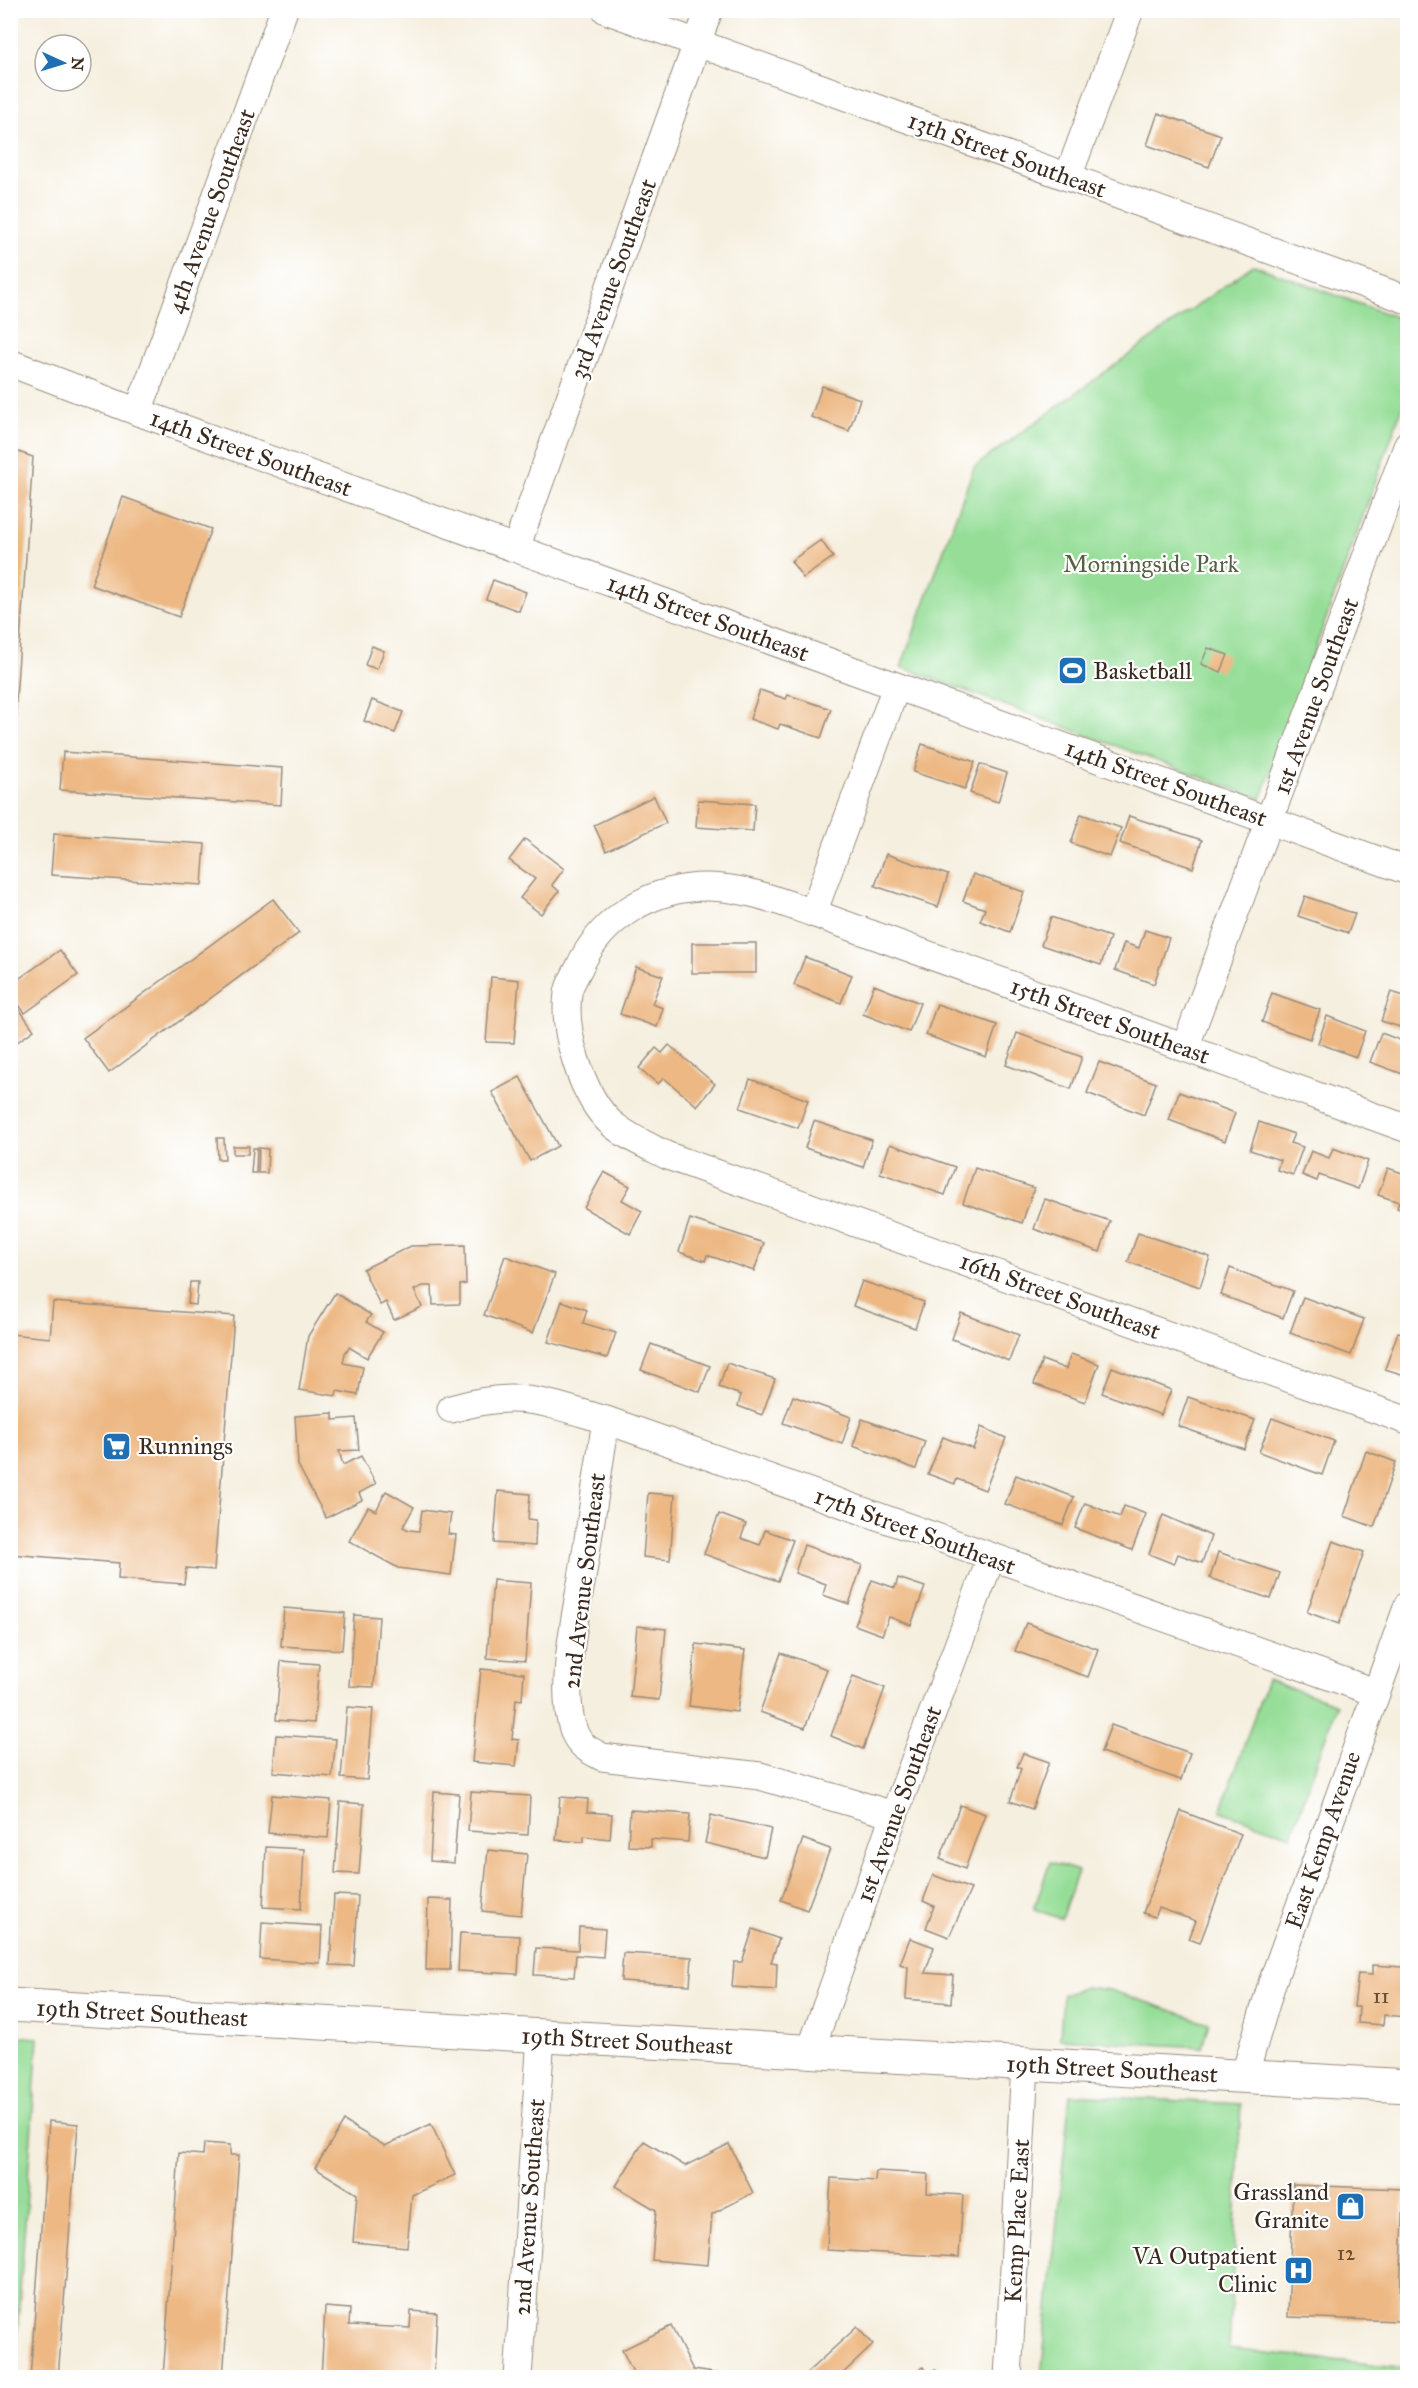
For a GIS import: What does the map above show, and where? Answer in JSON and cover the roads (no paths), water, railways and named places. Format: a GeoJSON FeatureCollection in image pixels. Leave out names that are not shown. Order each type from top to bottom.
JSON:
{"type":"FeatureCollection","features":[{"type":"Feature","properties":{"kind":"main road","name":"19th Street Southeast"},"geometry":{"type":"LineString","coordinates":[[10,2005],[1407,2086]]}},
{"type":"Feature","properties":{"kind":"street","name":"4th Avenue Southeast"},"geometry":{"type":"LineString","coordinates":[[138,412],[284,10]]}},
{"type":"Feature","properties":{"kind":"street","name":"13th Street Southeast"},"geometry":{"type":"LineString","coordinates":[[606,10],[1407,300]]}},
{"type":"Feature","properties":{"kind":"street","name":"3rd Avenue Southeast"},"geometry":{"type":"LineString","coordinates":[[516,548],[709,10]]}},
{"type":"Feature","properties":{"kind":"street"},"geometry":{"type":"LineString","coordinates":[[1068,177],[1130,10]]}},
{"type":"Feature","properties":{"kind":"street","name":"14th Street Southeast"},"geometry":{"type":"LineString","coordinates":[[10,363],[138,412],[1407,871]]}},
{"type":"Feature","properties":{"kind":"street","name":"1st Avenue Southeast"},"geometry":{"type":"LineString","coordinates":[[1185,1048],[1407,444]]}},
{"type":"Feature","properties":{"kind":"street"},"geometry":{"type":"LineString","coordinates":[[813,913],[896,687]]}},
{"type":"Feature","properties":{"kind":"street","name":"15th Street Southeast"},"geometry":{"type":"LineString","coordinates":[[582,961],[602,932],[626,911],[651,897],[706,887],[768,897],[1407,1129]]}},
{"type":"Feature","properties":{"kind":"street","name":"16th Street Southeast"},"geometry":{"type":"LineString","coordinates":[[582,961],[568,991],[567,1023],[581,1077],[594,1101],[611,1122],[636,1141],[713,1172],[1407,1421]]}},
{"type":"Feature","properties":{"kind":"street","name":"17th Street Southeast"},"geometry":{"type":"LineString","coordinates":[[451,1409],[478,1401],[510,1397],[532,1399],[606,1420],[1374,1692]]}},
{"type":"Feature","properties":{"kind":"street","name":"2nd Avenue Southeast"},"geometry":{"type":"LineString","coordinates":[[606,1420],[573,1636],[568,1687],[570,1719],[576,1736],[584,1747],[602,1757],[760,1776],[894,1815]]}},
{"type":"Feature","properties":{"kind":"street","name":"1st Avenue Southeast"},"geometry":{"type":"LineString","coordinates":[[810,2052],[894,1815],[992,1558]]}},
{"type":"Feature","properties":{"kind":"street","name":"East Kemp Avenue"},"geometry":{"type":"LineString","coordinates":[[1244,2077],[1272,1983],[1374,1692],[1407,1605]]}},
{"type":"Feature","properties":{"kind":"street","name":"2nd Avenue Southeast"},"geometry":{"type":"LineString","coordinates":[[518,2378],[541,2036]]}},
{"type":"Feature","properties":{"kind":"street","name":"Kemp Place East"},"geometry":{"type":"LineString","coordinates":[[1008,2378],[1025,2064]]}},
{"type":"Feature","properties":{"kind":"place","name":"Basketball"},"geometry":{"type":"Point","coordinates":[1072,671]}},
{"type":"Feature","properties":{"kind":"place","name":"Runnings"},"geometry":{"type":"Point","coordinates":[117,1446]}},
{"type":"Feature","properties":{"kind":"place","name":"Grassland Granite"},"geometry":{"type":"Point","coordinates":[1350,2206]}},
{"type":"Feature","properties":{"kind":"place","name":"VA Outpatient Clinic"},"geometry":{"type":"Point","coordinates":[1298,2270]}},
{"type":"Feature","properties":{"kind":"park label","name":"Morningside Park"},"geometry":{"type":"Point","coordinates":[1151,564]}}]}
